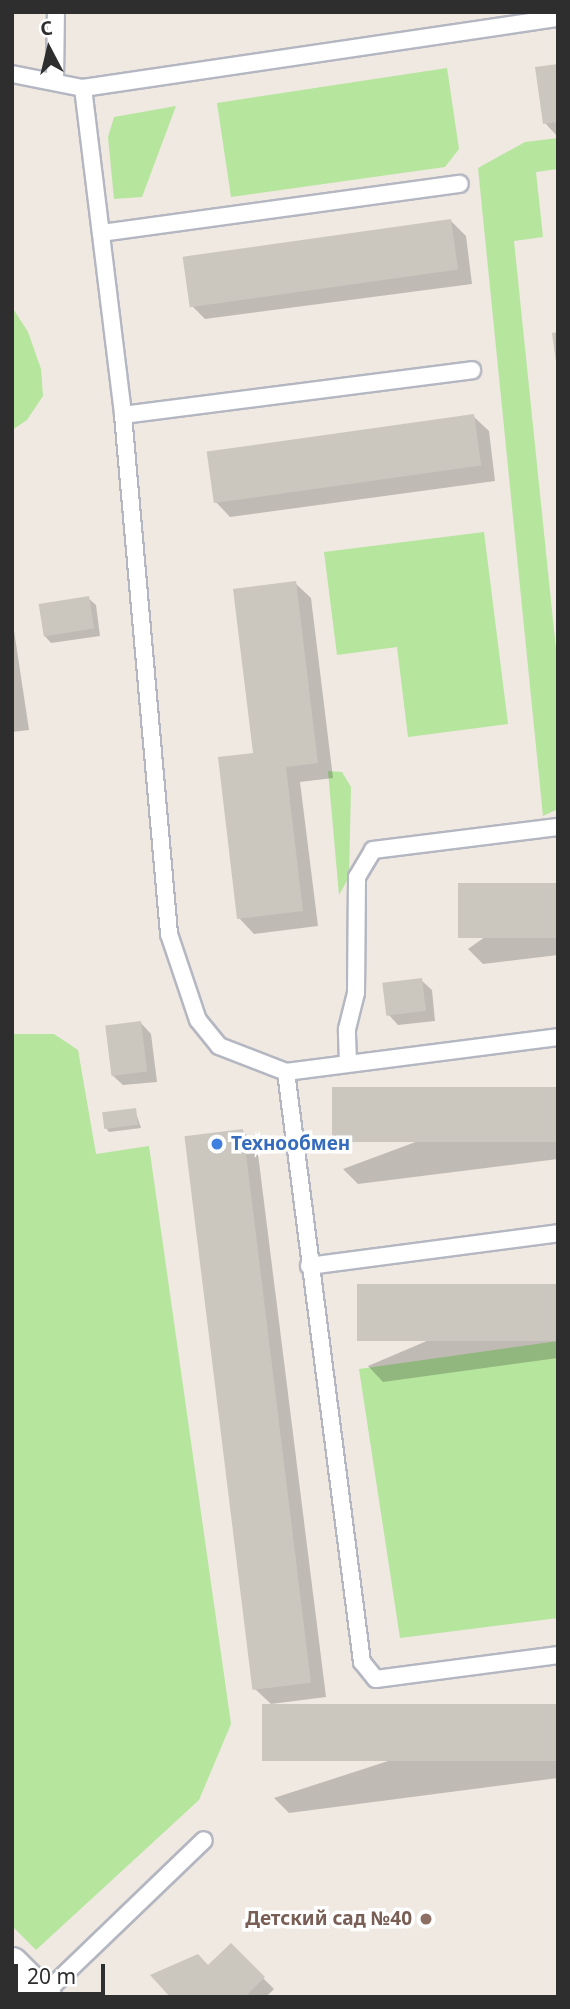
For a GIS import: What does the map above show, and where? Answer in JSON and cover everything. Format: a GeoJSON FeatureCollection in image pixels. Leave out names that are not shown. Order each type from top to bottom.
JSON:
{"type":"FeatureCollection","features":[{"type":"Feature","properties":{"kind":"street"},"geometry":{"type":"LineString","coordinates":[[12,1964],[44,1996]]}},
{"type":"Feature","properties":{"kind":"lane"},"geometry":{"type":"LineString","coordinates":[[55,79],[57,12]]}},
{"type":"Feature","properties":{"kind":"lane"},"geometry":{"type":"LineString","coordinates":[[12,74],[55,79],[83,88],[558,18]]}},
{"type":"Feature","properties":{"kind":"lane"},"geometry":{"type":"LineString","coordinates":[[83,88],[123,415],[169,933],[198,1020],[219,1046],[286,1072],[558,1037]]}},
{"type":"Feature","properties":{"kind":"lane"},"geometry":{"type":"LineString","coordinates":[[101,233],[460,184]]}},
{"type":"Feature","properties":{"kind":"lane"},"geometry":{"type":"LineString","coordinates":[[123,415],[472,370]]}},
{"type":"Feature","properties":{"kind":"lane"},"geometry":{"type":"LineString","coordinates":[[348,1063],[347,1029],[356,993],[357,877],[373,850],[558,827]]}},
{"type":"Feature","properties":{"kind":"lane"},"geometry":{"type":"LineString","coordinates":[[286,1072],[362,1662],[376,1679],[558,1655]]}},
{"type":"Feature","properties":{"kind":"lane"},"geometry":{"type":"LineString","coordinates":[[309,1266],[558,1233]]}},
{"type":"Feature","properties":{"kind":"lane"},"geometry":{"type":"LineString","coordinates":[[44,1996],[204,1840]]}},
{"type":"Feature","properties":{"kind":"green space"},"geometry":{"type":"Polygon","coordinates":[[[447,68],[459,149],[445,167],[231,197],[217,103],[447,68]]]}},
{"type":"Feature","properties":{"kind":"green space"},"geometry":{"type":"Polygon","coordinates":[[[176,106],[142,197],[114,199],[108,137],[114,117],[176,106]]]}},
{"type":"Feature","properties":{"kind":"green space"},"geometry":{"type":"Polygon","coordinates":[[[558,138],[558,169],[536,172],[543,237],[514,241],[558,669],[558,809],[543,816],[478,168],[525,142],[558,138]]]}},
{"type":"Feature","properties":{"kind":"green space"},"geometry":{"type":"Polygon","coordinates":[[[12,307],[28,332],[41,369],[43,396],[27,420],[12,430],[12,307]]]}},
{"type":"Feature","properties":{"kind":"green space"},"geometry":{"type":"Polygon","coordinates":[[[484,532],[508,724],[408,737],[397,647],[337,655],[324,552],[484,532]]]}},
{"type":"Feature","properties":{"kind":"green space"},"geometry":{"type":"Polygon","coordinates":[[[328,771],[342,772],[351,787],[349,877],[339,895],[328,771]]]}},
{"type":"Feature","properties":{"kind":"green space"},"geometry":{"type":"Polygon","coordinates":[[[12,1034],[54,1034],[78,1050],[96,1154],[149,1146],[231,1724],[199,1800],[36,1950],[12,1926],[12,1034]]]}},
{"type":"Feature","properties":{"kind":"green space"},"geometry":{"type":"Polygon","coordinates":[[[558,1341],[558,1618],[400,1638],[359,1369],[558,1341]]]}},
{"type":"Feature","properties":{"kind":"building"},"geometry":{"type":"Polygon","coordinates":[[[558,64],[558,122],[543,124],[535,67],[558,64]]]}},
{"type":"Feature","properties":{"kind":"building"},"geometry":{"type":"Polygon","coordinates":[[[451,219],[458,270],[190,307],[183,257],[451,219]]]}},
{"type":"Feature","properties":{"kind":"building"},"geometry":{"type":"Polygon","coordinates":[[[558,332],[558,362],[556,362],[552,333],[558,332]]]}},
{"type":"Feature","properties":{"kind":"building"},"geometry":{"type":"Polygon","coordinates":[[[474,414],[481,465],[214,503],[207,452],[474,414]]]}},
{"type":"Feature","properties":{"kind":"building"},"geometry":{"type":"Polygon","coordinates":[[[296,581],[318,763],[286,767],[303,911],[237,919],[218,757],[253,753],[233,589],[296,581]]]}},
{"type":"Feature","properties":{"kind":"building"},"geometry":{"type":"Polygon","coordinates":[[[89,596],[94,629],[44,637],[39,604],[89,596]]]}},
{"type":"Feature","properties":{"kind":"building"},"geometry":{"type":"Polygon","coordinates":[[[458,883],[558,883],[558,938],[458,938],[458,883]]]}},
{"type":"Feature","properties":{"kind":"building"},"geometry":{"type":"Polygon","coordinates":[[[422,978],[426,1011],[386,1016],[382,983],[422,978]]]}},
{"type":"Feature","properties":{"kind":"building"},"geometry":{"type":"Polygon","coordinates":[[[141,1021],[147,1072],[111,1076],[105,1025],[141,1021]]]}},
{"type":"Feature","properties":{"kind":"building"},"geometry":{"type":"Polygon","coordinates":[[[332,1087],[558,1087],[558,1142],[332,1142],[332,1087]]]}},
{"type":"Feature","properties":{"kind":"building"},"geometry":{"type":"Polygon","coordinates":[[[136,1108],[138,1125],[104,1129],[102,1112],[136,1108]]]}},
{"type":"Feature","properties":{"kind":"building"},"geometry":{"type":"Polygon","coordinates":[[[243,1129],[311,1683],[252,1690],[184,1136],[243,1129]]]}},
{"type":"Feature","properties":{"kind":"building"},"geometry":{"type":"Polygon","coordinates":[[[357,1284],[558,1284],[558,1341],[357,1341],[357,1284]]]}},
{"type":"Feature","properties":{"kind":"building"},"geometry":{"type":"Polygon","coordinates":[[[262,1704],[558,1704],[558,1761],[262,1761],[262,1704]]]}},
{"type":"Feature","properties":{"kind":"building"},"geometry":{"type":"Polygon","coordinates":[[[231,1943],[265,1977],[245,1997],[170,1997],[150,1975],[198,1954],[208,1965],[231,1943]]]}},
{"type":"Feature","properties":{"kind":"place","name":"Технообмен"},"geometry":{"type":"Point","coordinates":[217,1144]}},
{"type":"Feature","properties":{"kind":"place","name":"Детский сад №40"},"geometry":{"type":"Point","coordinates":[426,1919]}}]}
